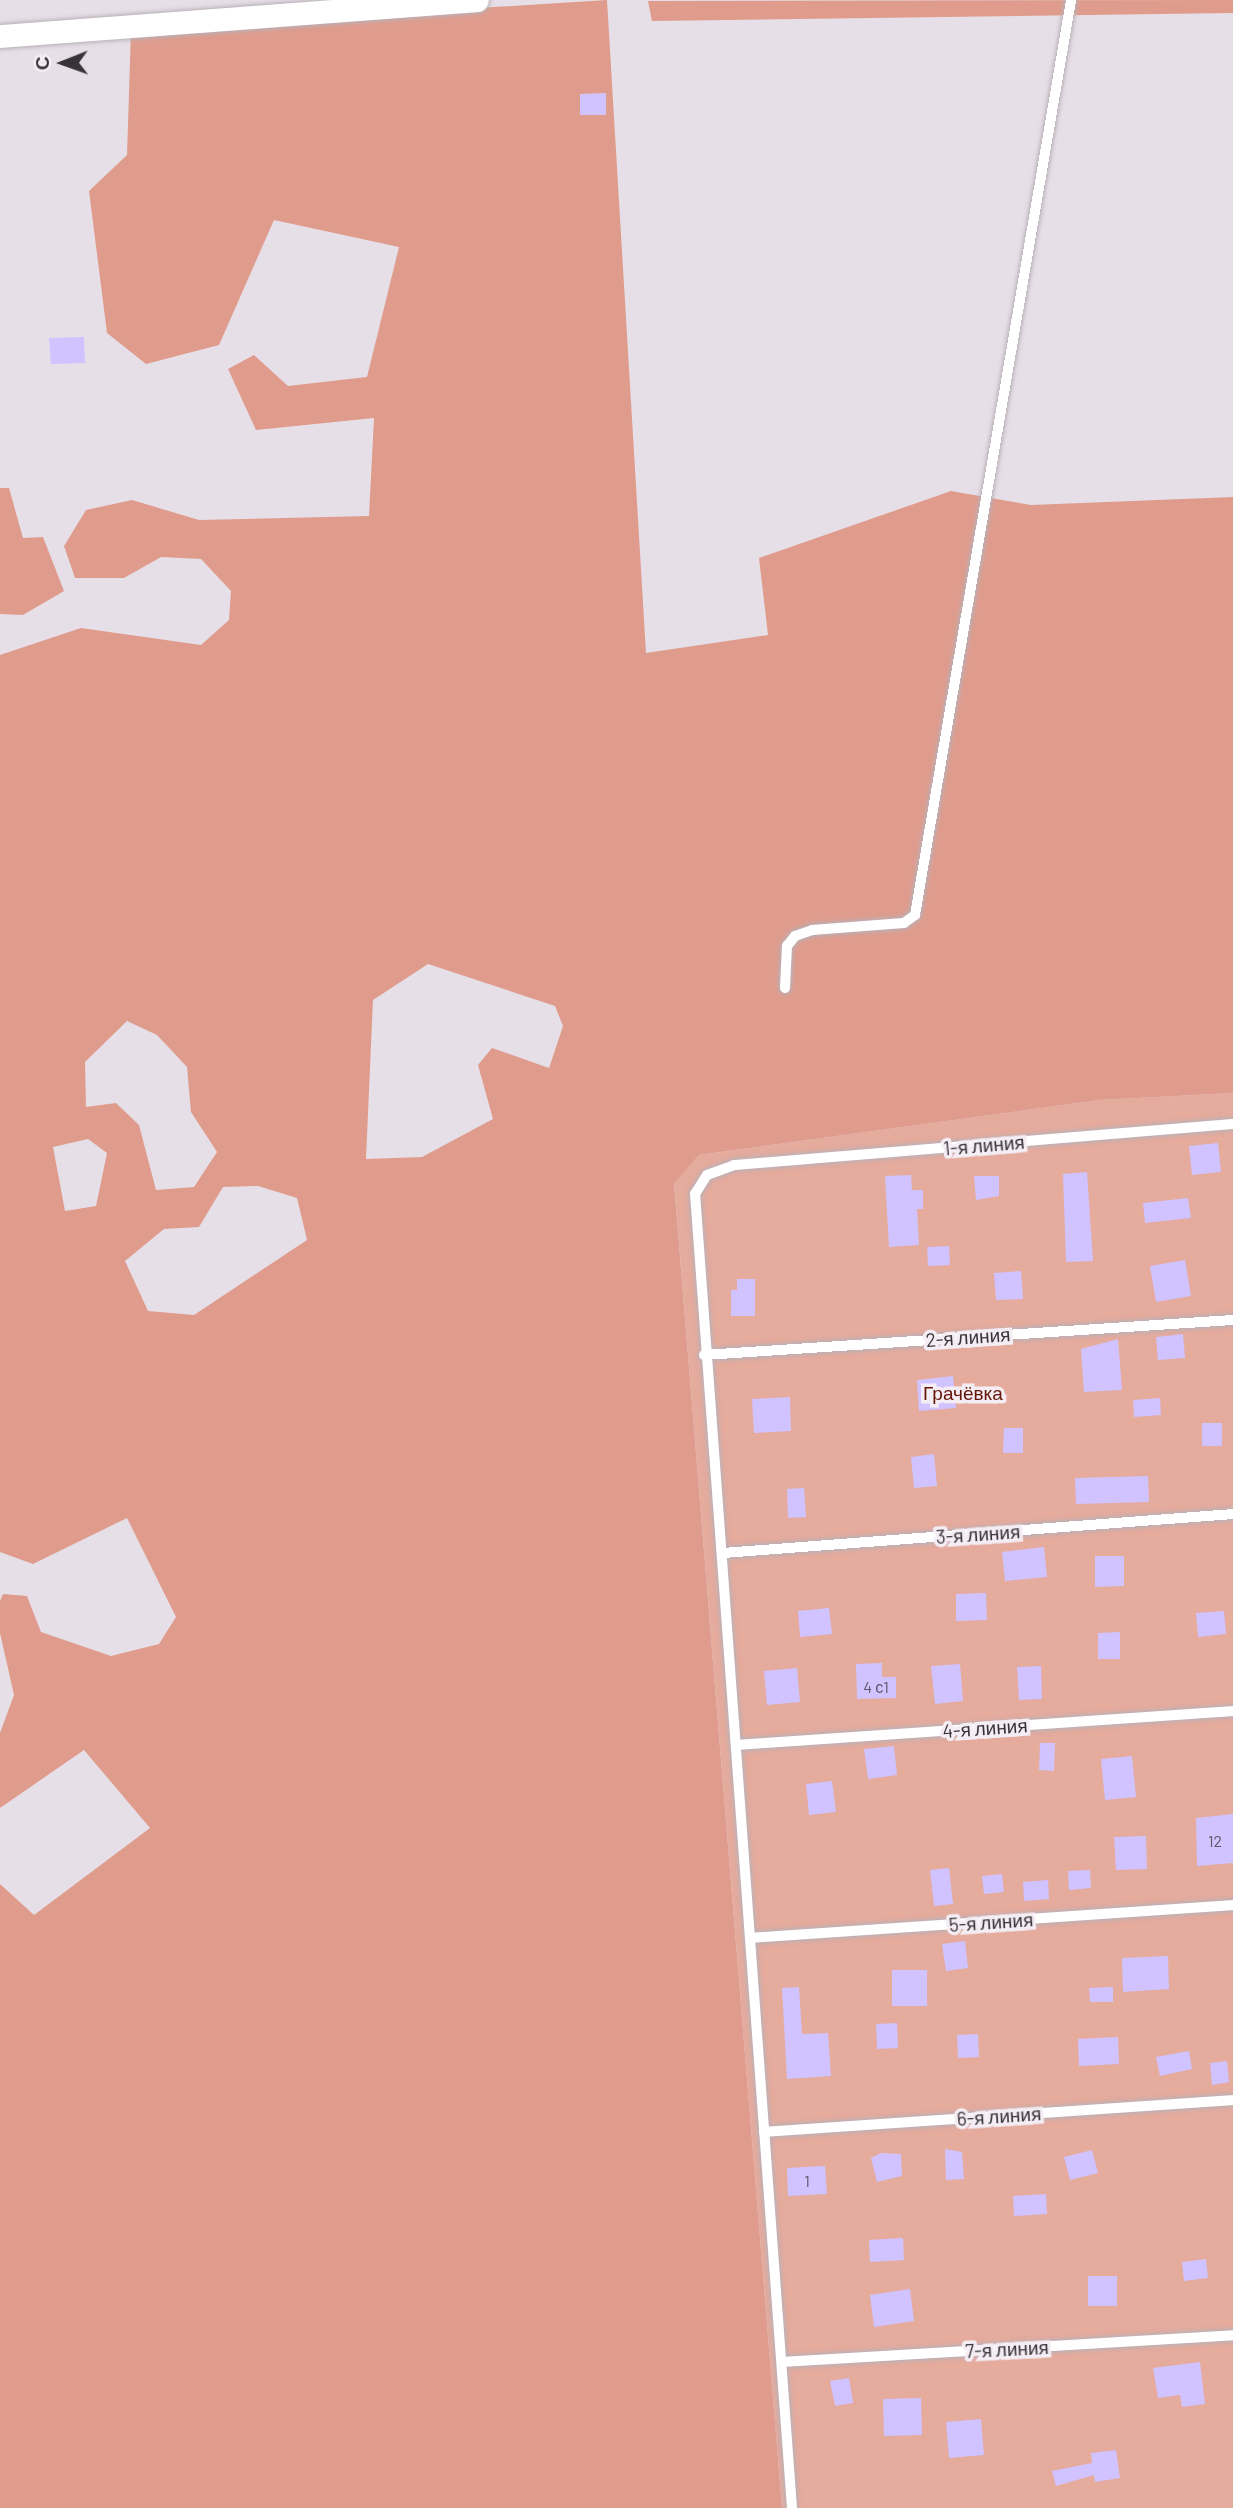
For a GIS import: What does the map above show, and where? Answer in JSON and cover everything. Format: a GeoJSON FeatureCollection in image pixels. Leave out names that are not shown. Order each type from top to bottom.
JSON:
{"type":"FeatureCollection","features":[{"type":"Feature","properties":{"kind":"street"},"geometry":{"type":"LineString","coordinates":[[0,36],[477,0]]}},
{"type":"Feature","properties":{"kind":"lane"},"geometry":{"type":"LineString","coordinates":[[785,988],[787,946],[795,936],[812,930],[904,923],[915,915],[1071,0]]}},
{"type":"Feature","properties":{"kind":"lane","name":"1-я линия"},"geometry":{"type":"LineString","coordinates":[[704,1354],[695,1194],[707,1175],[734,1165],[1233,1124]]}},
{"type":"Feature","properties":{"kind":"lane","name":"2-я линия"},"geometry":{"type":"LineString","coordinates":[[704,1354],[1233,1320]]}},
{"type":"Feature","properties":{"kind":"lane"},"geometry":{"type":"LineString","coordinates":[[704,1354],[723,1553],[792,2508]]}},
{"type":"Feature","properties":{"kind":"lane","name":"3-я линия"},"geometry":{"type":"LineString","coordinates":[[723,1553],[1233,1514]]}},
{"type":"Feature","properties":{"kind":"lane","name":"4-я линия"},"geometry":{"type":"LineString","coordinates":[[737,1745],[1233,1711]]}},
{"type":"Feature","properties":{"kind":"lane","name":"5-я линия"},"geometry":{"type":"LineString","coordinates":[[750,1938],[1233,1905]]}},
{"type":"Feature","properties":{"kind":"lane","name":"6-я линия"},"geometry":{"type":"LineString","coordinates":[[764,2132],[1233,2100]]}},
{"type":"Feature","properties":{"kind":"lane","name":"7-я линия"},"geometry":{"type":"LineString","coordinates":[[782,2362],[1233,2335]]}},
{"type":"Feature","properties":{"kind":"green space","name":"Грачёвка"},"geometry":{"type":"Polygon","coordinates":[[[1233,1093],[1233,2508],[782,2508],[674,1182],[699,1155],[1099,1100],[1233,1093]]]}},
{"type":"Feature","properties":{"kind":"shaded area"},"geometry":{"type":"Polygon","coordinates":[[[607,0],[646,653],[768,635],[759,558],[951,491],[1031,505],[1233,497],[1233,1093],[1099,1100],[699,1155],[674,1183],[782,2508],[0,2508],[0,1884],[34,1915],[150,1828],[84,1750],[0,1808],[0,1733],[14,1695],[0,1633],[0,1601],[3,1594],[27,1596],[41,1632],[111,1656],[159,1644],[176,1617],[127,1518],[33,1564],[0,1552],[0,655],[81,628],[201,645],[229,620],[231,591],[201,559],[161,557],[124,578],[75,578],[64,546],[86,510],[132,500],[199,520],[369,516],[374,418],[256,430],[228,369],[254,355],[288,386],[367,377],[399,247],[274,220],[219,345],[146,364],[107,333],[89,191],[127,155],[131,30],[607,0]],[[428,964],[373,1000],[366,1159],[422,1157],[493,1119],[478,1065],[492,1048],[549,1068],[563,1026],[555,1006],[428,964]],[[127,1021],[85,1062],[86,1107],[116,1103],[139,1125],[156,1190],[194,1187],[217,1152],[191,1112],[187,1067],[157,1035],[127,1021]],[[88,1139],[53,1147],[65,1211],[96,1206],[107,1153],[88,1139]],[[258,1186],[223,1187],[199,1227],[164,1229],[125,1261],[148,1311],[194,1315],[307,1240],[297,1198],[258,1186]]]}},
{"type":"Feature","properties":{"kind":"shaded area"},"geometry":{"type":"Polygon","coordinates":[[[1233,0],[1233,13],[652,21],[648,1],[1233,0]]]}},
{"type":"Feature","properties":{"kind":"shaded area"},"geometry":{"type":"Polygon","coordinates":[[[0,488],[9,488],[23,538],[43,537],[64,591],[23,615],[0,614],[0,488]]]}},
{"type":"Feature","properties":{"kind":"building"},"geometry":{"type":"Polygon","coordinates":[[[606,93],[606,115],[580,115],[580,94],[606,93]]]}},
{"type":"Feature","properties":{"kind":"building"},"geometry":{"type":"Polygon","coordinates":[[[84,337],[85,363],[51,364],[49,338],[84,337]]]}},
{"type":"Feature","properties":{"kind":"building"},"geometry":{"type":"Polygon","coordinates":[[[1218,1143],[1221,1172],[1192,1175],[1189,1146],[1218,1143]]]}},
{"type":"Feature","properties":{"kind":"building"},"geometry":{"type":"Polygon","coordinates":[[[1087,1172],[1093,1261],[1066,1262],[1063,1174],[1087,1172]]]}},
{"type":"Feature","properties":{"kind":"building"},"geometry":{"type":"Polygon","coordinates":[[[911,1175],[912,1190],[923,1190],[923,1209],[917,1209],[919,1245],[889,1247],[885,1176],[911,1175]]]}},
{"type":"Feature","properties":{"kind":"building"},"geometry":{"type":"Polygon","coordinates":[[[974,1176],[999,1176],[999,1196],[976,1200],[974,1176]]]}},
{"type":"Feature","properties":{"kind":"building"},"geometry":{"type":"Polygon","coordinates":[[[1188,1198],[1191,1218],[1145,1223],[1143,1203],[1188,1198]]]}},
{"type":"Feature","properties":{"kind":"building"},"geometry":{"type":"Polygon","coordinates":[[[949,1246],[950,1265],[928,1266],[927,1247],[949,1246]]]}},
{"type":"Feature","properties":{"kind":"building"},"geometry":{"type":"Polygon","coordinates":[[[1185,1260],[1191,1296],[1156,1302],[1150,1266],[1185,1260]]]}},
{"type":"Feature","properties":{"kind":"building"},"geometry":{"type":"Polygon","coordinates":[[[1021,1271],[1023,1299],[996,1300],[994,1273],[1021,1271]]]}},
{"type":"Feature","properties":{"kind":"building"},"geometry":{"type":"Polygon","coordinates":[[[737,1279],[755,1279],[755,1316],[731,1316],[731,1290],[737,1290],[737,1279]]]}},
{"type":"Feature","properties":{"kind":"building"},"geometry":{"type":"Polygon","coordinates":[[[1183,1334],[1185,1358],[1158,1360],[1156,1337],[1183,1334]]]}},
{"type":"Feature","properties":{"kind":"building"},"geometry":{"type":"Polygon","coordinates":[[[1118,1339],[1122,1390],[1084,1392],[1081,1349],[1118,1339]]]}},
{"type":"Feature","properties":{"kind":"building"},"geometry":{"type":"Polygon","coordinates":[[[953,1376],[956,1408],[919,1411],[917,1380],[953,1376]]]}},
{"type":"Feature","properties":{"kind":"building"},"geometry":{"type":"Polygon","coordinates":[[[790,1397],[791,1431],[754,1433],[752,1399],[790,1397]]]}},
{"type":"Feature","properties":{"kind":"building"},"geometry":{"type":"Polygon","coordinates":[[[1160,1398],[1161,1415],[1134,1417],[1133,1400],[1160,1398]]]}},
{"type":"Feature","properties":{"kind":"building"},"geometry":{"type":"Polygon","coordinates":[[[1202,1423],[1222,1423],[1222,1446],[1202,1446],[1202,1423]]]}},
{"type":"Feature","properties":{"kind":"building"},"geometry":{"type":"Polygon","coordinates":[[[1004,1428],[1023,1428],[1023,1453],[1003,1453],[1004,1428]]]}},
{"type":"Feature","properties":{"kind":"building"},"geometry":{"type":"Polygon","coordinates":[[[934,1454],[937,1486],[914,1488],[911,1457],[934,1454]]]}},
{"type":"Feature","properties":{"kind":"building"},"geometry":{"type":"Polygon","coordinates":[[[1148,1476],[1149,1502],[1076,1504],[1075,1478],[1148,1476]]]}},
{"type":"Feature","properties":{"kind":"building"},"geometry":{"type":"Polygon","coordinates":[[[804,1488],[806,1517],[788,1518],[787,1489],[804,1488]]]}},
{"type":"Feature","properties":{"kind":"building"},"geometry":{"type":"Polygon","coordinates":[[[1044,1547],[1047,1577],[1005,1581],[1002,1552],[1044,1547]]]}},
{"type":"Feature","properties":{"kind":"building"},"geometry":{"type":"Polygon","coordinates":[[[1095,1556],[1124,1556],[1124,1586],[1095,1587],[1095,1556]]]}},
{"type":"Feature","properties":{"kind":"building"},"geometry":{"type":"Polygon","coordinates":[[[986,1593],[987,1620],[956,1621],[956,1594],[986,1593]]]}},
{"type":"Feature","properties":{"kind":"building"},"geometry":{"type":"Polygon","coordinates":[[[829,1608],[832,1634],[800,1637],[798,1611],[829,1608]]]}},
{"type":"Feature","properties":{"kind":"building"},"geometry":{"type":"Polygon","coordinates":[[[1224,1611],[1226,1634],[1198,1637],[1196,1613],[1224,1611]]]}},
{"type":"Feature","properties":{"kind":"building"},"geometry":{"type":"Polygon","coordinates":[[[1120,1632],[1120,1659],[1098,1659],[1098,1633],[1120,1632]]]}},
{"type":"Feature","properties":{"kind":"building"},"geometry":{"type":"Polygon","coordinates":[[[882,1663],[882,1677],[896,1677],[896,1698],[857,1699],[856,1664],[882,1663]]]}},
{"type":"Feature","properties":{"kind":"building"},"geometry":{"type":"Polygon","coordinates":[[[960,1664],[963,1701],[935,1704],[931,1666],[960,1664]]]}},
{"type":"Feature","properties":{"kind":"building"},"geometry":{"type":"Polygon","coordinates":[[[1041,1666],[1042,1699],[1019,1700],[1017,1667],[1041,1666]]]}},
{"type":"Feature","properties":{"kind":"building"},"geometry":{"type":"Polygon","coordinates":[[[797,1668],[800,1702],[767,1705],[764,1671],[797,1668]]]}},
{"type":"Feature","properties":{"kind":"building"},"geometry":{"type":"Polygon","coordinates":[[[1040,1743],[1055,1743],[1054,1771],[1039,1770],[1040,1743]]]}},
{"type":"Feature","properties":{"kind":"building"},"geometry":{"type":"Polygon","coordinates":[[[894,1746],[897,1775],[868,1779],[864,1749],[894,1746]]]}},
{"type":"Feature","properties":{"kind":"building"},"geometry":{"type":"Polygon","coordinates":[[[1132,1756],[1136,1797],[1105,1800],[1101,1759],[1132,1756]]]}},
{"type":"Feature","properties":{"kind":"building"},"geometry":{"type":"Polygon","coordinates":[[[832,1781],[836,1812],[809,1815],[806,1784],[832,1781]]]}},
{"type":"Feature","properties":{"kind":"building"},"geometry":{"type":"Polygon","coordinates":[[[1233,1814],[1233,1863],[1197,1866],[1196,1818],[1233,1814]]]}},
{"type":"Feature","properties":{"kind":"building"},"geometry":{"type":"Polygon","coordinates":[[[1146,1836],[1147,1869],[1116,1870],[1114,1837],[1146,1836]]]}},
{"type":"Feature","properties":{"kind":"building"},"geometry":{"type":"Polygon","coordinates":[[[949,1868],[953,1904],[934,1906],[930,1870],[949,1868]]]}},
{"type":"Feature","properties":{"kind":"building"},"geometry":{"type":"Polygon","coordinates":[[[1090,1870],[1091,1888],[1069,1890],[1068,1871],[1090,1870]]]}},
{"type":"Feature","properties":{"kind":"building"},"geometry":{"type":"Polygon","coordinates":[[[1002,1874],[1004,1892],[984,1894],[982,1876],[1002,1874]]]}},
{"type":"Feature","properties":{"kind":"building"},"geometry":{"type":"Polygon","coordinates":[[[1048,1880],[1049,1899],[1024,1901],[1023,1882],[1048,1880]]]}},
{"type":"Feature","properties":{"kind":"building"},"geometry":{"type":"Polygon","coordinates":[[[965,1941],[968,1968],[946,1971],[942,1944],[965,1941]]]}},
{"type":"Feature","properties":{"kind":"building"},"geometry":{"type":"Polygon","coordinates":[[[1168,1956],[1169,1989],[1123,1992],[1122,1958],[1168,1956]]]}},
{"type":"Feature","properties":{"kind":"building"},"geometry":{"type":"Polygon","coordinates":[[[892,1970],[927,1970],[927,2006],[892,2006],[892,1970]]]}},
{"type":"Feature","properties":{"kind":"building"},"geometry":{"type":"Polygon","coordinates":[[[799,1987],[802,2034],[828,2033],[831,2076],[787,2079],[782,1988],[799,1987]]]}},
{"type":"Feature","properties":{"kind":"building"},"geometry":{"type":"Polygon","coordinates":[[[1113,1987],[1113,2002],[1090,2002],[1089,1988],[1113,1987]]]}},
{"type":"Feature","properties":{"kind":"building"},"geometry":{"type":"Polygon","coordinates":[[[897,2023],[898,2048],[877,2049],[876,2024],[897,2023]]]}},
{"type":"Feature","properties":{"kind":"building"},"geometry":{"type":"Polygon","coordinates":[[[978,2034],[979,2057],[958,2058],[957,2035],[978,2034]]]}},
{"type":"Feature","properties":{"kind":"building"},"geometry":{"type":"Polygon","coordinates":[[[1118,2037],[1119,2064],[1079,2066],[1078,2039],[1118,2037]]]}},
{"type":"Feature","properties":{"kind":"building"},"geometry":{"type":"Polygon","coordinates":[[[1189,2051],[1192,2069],[1160,2076],[1156,2057],[1189,2051]]]}},
{"type":"Feature","properties":{"kind":"building"},"geometry":{"type":"Polygon","coordinates":[[[1227,2061],[1229,2082],[1212,2085],[1210,2063],[1227,2061]]]}},
{"type":"Feature","properties":{"kind":"building"},"geometry":{"type":"Polygon","coordinates":[[[945,2149],[962,2152],[964,2179],[946,2180],[945,2149]]]}},
{"type":"Feature","properties":{"kind":"building"},"geometry":{"type":"Polygon","coordinates":[[[1092,2150],[1098,2173],[1070,2180],[1064,2157],[1092,2150]]]}},
{"type":"Feature","properties":{"kind":"building"},"geometry":{"type":"Polygon","coordinates":[[[881,2153],[901,2154],[902,2176],[877,2182],[871,2158],[881,2153]]]}},
{"type":"Feature","properties":{"kind":"building"},"geometry":{"type":"Polygon","coordinates":[[[825,2166],[827,2194],[788,2196],[787,2168],[825,2166]]]}},
{"type":"Feature","properties":{"kind":"building"},"geometry":{"type":"Polygon","coordinates":[[[1046,2194],[1047,2214],[1014,2216],[1013,2196],[1046,2194]]]}},
{"type":"Feature","properties":{"kind":"building"},"geometry":{"type":"Polygon","coordinates":[[[903,2238],[904,2260],[870,2262],[869,2240],[903,2238]]]}},
{"type":"Feature","properties":{"kind":"building"},"geometry":{"type":"Polygon","coordinates":[[[1206,2259],[1208,2278],[1184,2281],[1182,2262],[1206,2259]]]}},
{"type":"Feature","properties":{"kind":"building"},"geometry":{"type":"Polygon","coordinates":[[[1088,2276],[1117,2276],[1117,2306],[1088,2306],[1088,2276]]]}},
{"type":"Feature","properties":{"kind":"building"},"geometry":{"type":"Polygon","coordinates":[[[910,2289],[914,2321],[874,2327],[870,2295],[910,2289]]]}},
{"type":"Feature","properties":{"kind":"building"},"geometry":{"type":"Polygon","coordinates":[[[1200,2362],[1205,2404],[1182,2407],[1180,2395],[1158,2398],[1153,2368],[1200,2362]]]}},
{"type":"Feature","properties":{"kind":"building"},"geometry":{"type":"Polygon","coordinates":[[[849,2378],[853,2403],[835,2406],[830,2381],[849,2378]]]}},
{"type":"Feature","properties":{"kind":"building"},"geometry":{"type":"Polygon","coordinates":[[[921,2398],[922,2435],[884,2436],[883,2399],[921,2398]]]}},
{"type":"Feature","properties":{"kind":"building"},"geometry":{"type":"Polygon","coordinates":[[[981,2419],[984,2455],[949,2458],[946,2422],[981,2419]]]}},
{"type":"Feature","properties":{"kind":"building"},"geometry":{"type":"Polygon","coordinates":[[[1116,2450],[1120,2478],[1095,2482],[1094,2475],[1056,2486],[1052,2471],[1092,2463],[1091,2453],[1116,2450]]]}}]}
